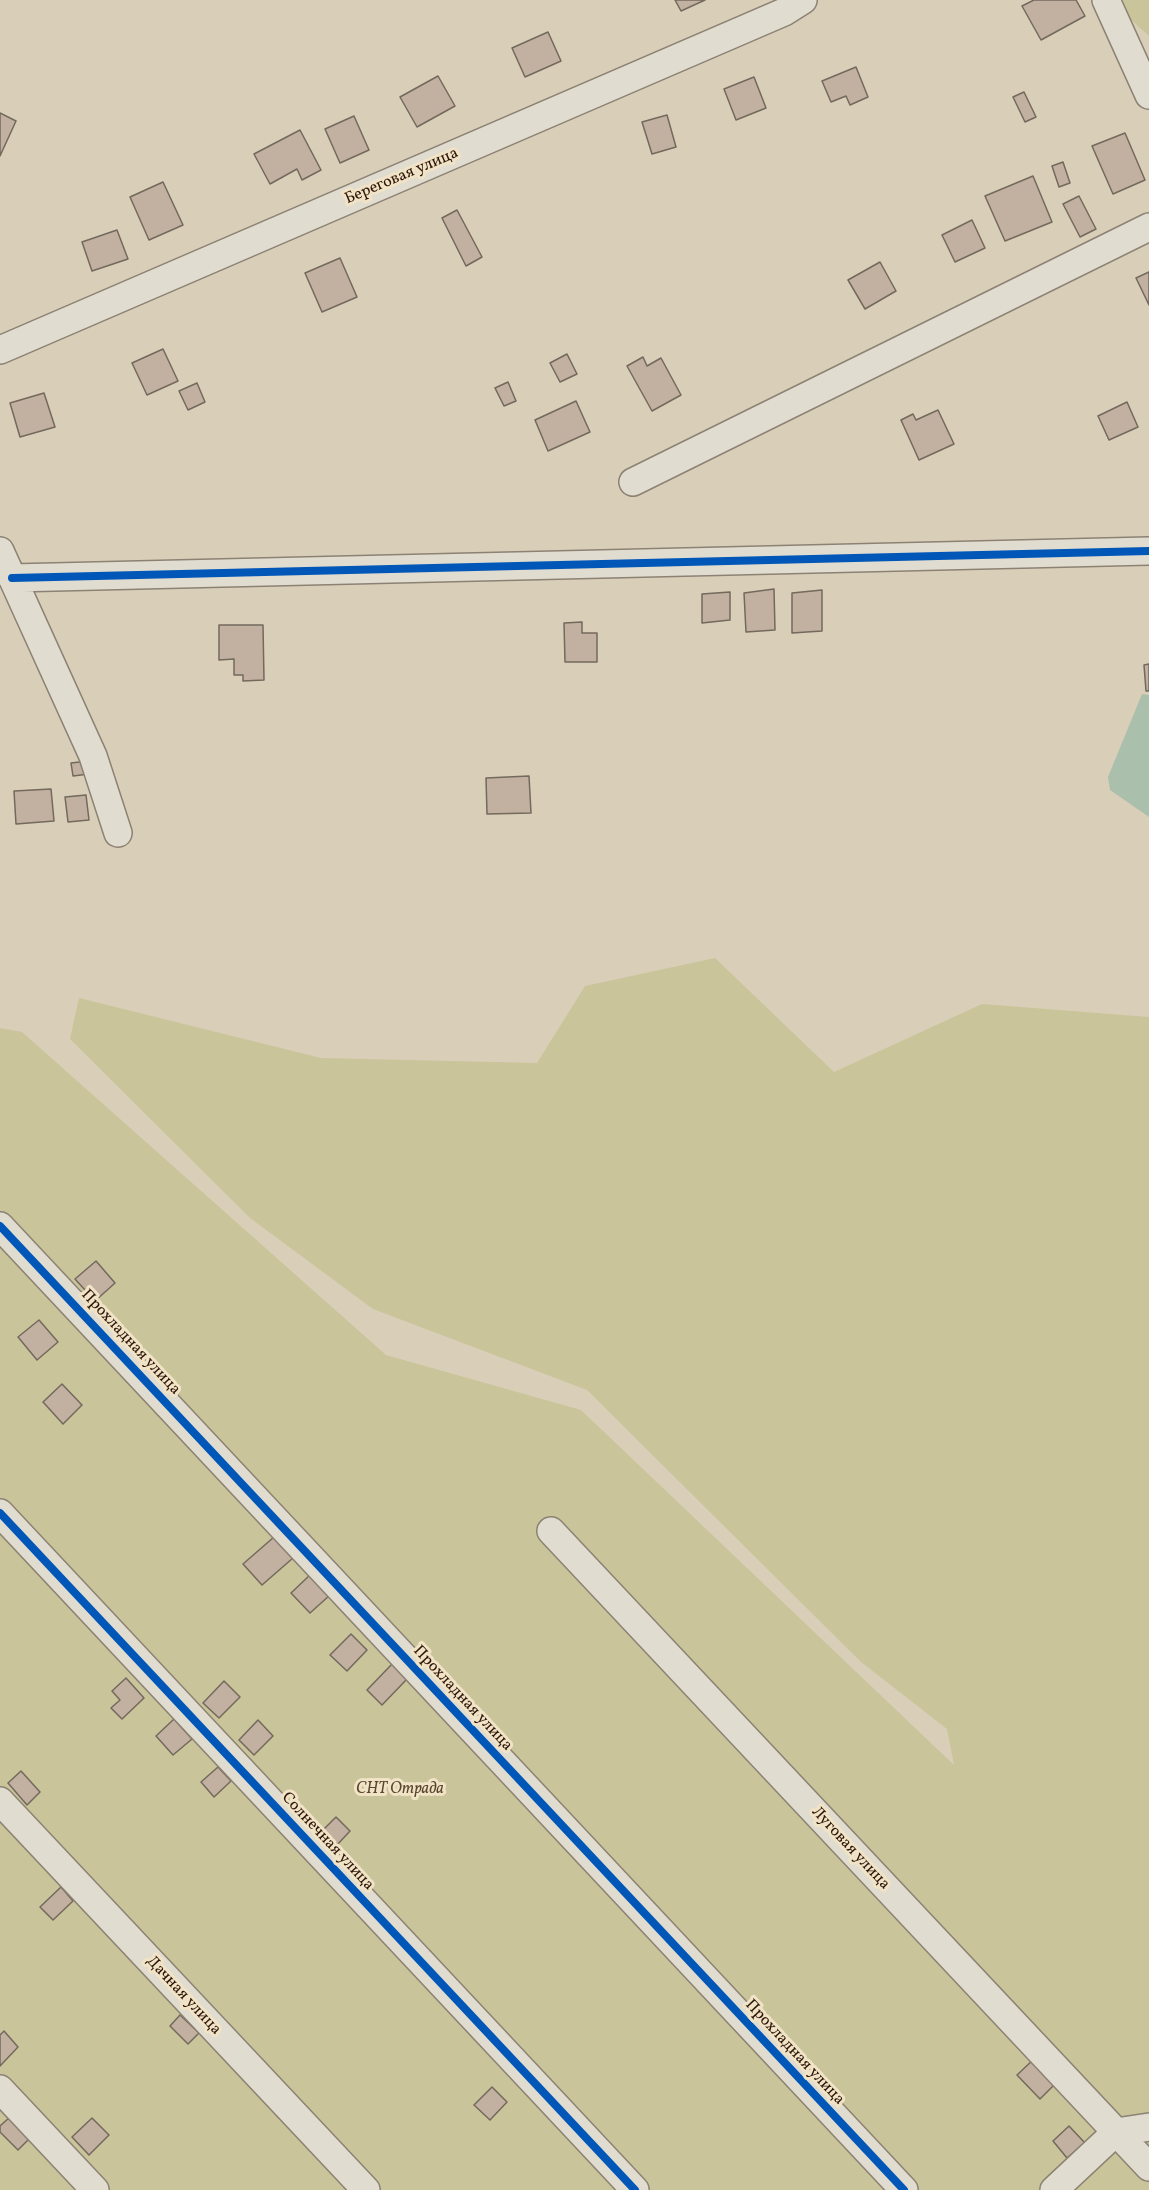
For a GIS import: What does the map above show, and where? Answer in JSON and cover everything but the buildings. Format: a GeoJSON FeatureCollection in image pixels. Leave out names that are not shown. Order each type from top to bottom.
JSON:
{"type":"FeatureCollection","features":[{"type":"Feature","properties":{"kind":"street","name":"Береговая улица"},"geometry":{"type":"LineString","coordinates":[[0,350],[784,12],[803,0]]}},
{"type":"Feature","properties":{"kind":"street"},"geometry":{"type":"LineString","coordinates":[[1106,0],[1149,94]]}},
{"type":"Feature","properties":{"kind":"street"},"geometry":{"type":"LineString","coordinates":[[633,482],[1149,227]]}},
{"type":"Feature","properties":{"kind":"street"},"geometry":{"type":"LineString","coordinates":[[0,551],[93,756],[118,833]]}},
{"type":"Feature","properties":{"kind":"street"},"geometry":{"type":"LineString","coordinates":[[12,578],[1149,551]]}},
{"type":"Feature","properties":{"kind":"street","name":"Прохладная улица"},"geometry":{"type":"LineString","coordinates":[[0,1226],[904,2190]]}},
{"type":"Feature","properties":{"kind":"street","name":"Солнечная улица"},"geometry":{"type":"LineString","coordinates":[[0,1513],[635,2190]]}},
{"type":"Feature","properties":{"kind":"street","name":"Луговая улица"},"geometry":{"type":"LineString","coordinates":[[552,1531],[1149,2167]]}},
{"type":"Feature","properties":{"kind":"street","name":"Дачная улица"},"geometry":{"type":"LineString","coordinates":[[0,1801],[366,2190]]}},
{"type":"Feature","properties":{"kind":"street"},"geometry":{"type":"LineString","coordinates":[[0,2089],[95,2190]]}},
{"type":"Feature","properties":{"kind":"street"},"geometry":{"type":"LineString","coordinates":[[1054,2190],[1116,2132],[1149,2127]]}},
{"type":"Feature","properties":{"kind":"green space"},"geometry":{"type":"Polygon","coordinates":[[[1109,0],[1149,0],[1149,36],[1109,0]]]}},
{"type":"Feature","properties":{"kind":"green space","name":"СНТ Отрада"},"geometry":{"type":"Polygon","coordinates":[[[715,958],[834,1072],[982,1004],[1149,1017],[1149,2190],[0,2190],[0,1028],[22,1032],[386,1355],[581,1410],[954,1765],[947,1729],[861,1662],[587,1390],[373,1309],[250,1218],[70,1039],[79,998],[321,1058],[537,1063],[585,986],[715,958]]]}},
{"type":"Feature","properties":{"kind":"shaded area"},"geometry":{"type":"Polygon","coordinates":[[[1142,694],[1149,695],[1149,817],[1110,790],[1108,777],[1142,694]]]}},
{"type":"Feature","properties":{"kind":"cycle path"},"geometry":{"type":"LineString","coordinates":[[12,578],[1149,551]]}},
{"type":"Feature","properties":{"kind":"cycle path"},"geometry":{"type":"LineString","coordinates":[[0,1226],[904,2190]]}},
{"type":"Feature","properties":{"kind":"cycle path"},"geometry":{"type":"LineString","coordinates":[[0,1513],[635,2190]]}}]}
